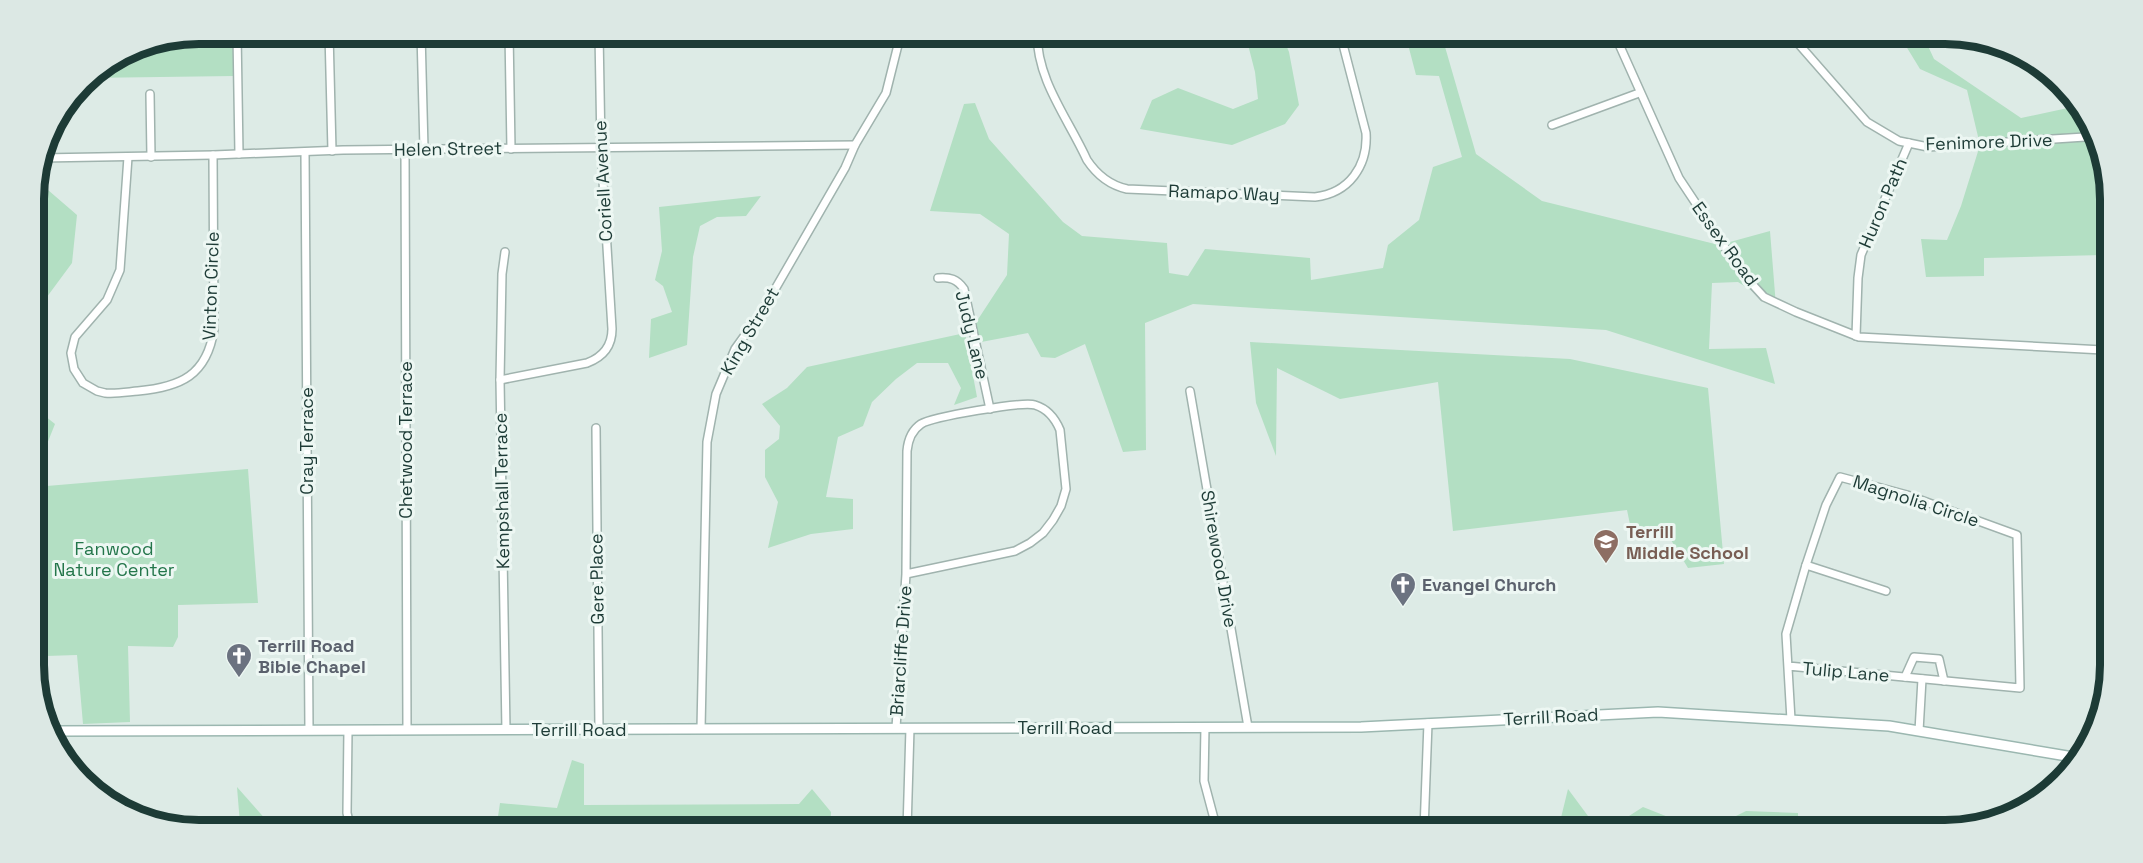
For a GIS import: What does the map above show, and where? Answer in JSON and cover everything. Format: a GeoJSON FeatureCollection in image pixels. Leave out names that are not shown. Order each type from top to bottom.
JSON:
{"type":"FeatureCollection","features":[{"type":"Feature","properties":{"kind":"street"},"geometry":{"type":"LineString","coordinates":[[237,44],[239,154]]}},
{"type":"Feature","properties":{"kind":"street"},"geometry":{"type":"LineString","coordinates":[[329,44],[332,151]]}},
{"type":"Feature","properties":{"kind":"street"},"geometry":{"type":"LineString","coordinates":[[421,44],[424,149]]}},
{"type":"Feature","properties":{"kind":"street"},"geometry":{"type":"LineString","coordinates":[[509,44],[511,149]]}},
{"type":"Feature","properties":{"kind":"street","name":"Coriell Avenue"},"geometry":{"type":"LineString","coordinates":[[500,380],[594,361],[608,348],[612,329],[601,148],[599,44]]}},
{"type":"Feature","properties":{"kind":"street","name":"King Street"},"geometry":{"type":"LineString","coordinates":[[701,729],[707,441],[716,394],[735,349],[763,310],[886,93],[898,44]]}},
{"type":"Feature","properties":{"kind":"street","name":"Ramapo Way"},"geometry":{"type":"LineString","coordinates":[[1037,44],[1038,59],[1051,92],[1086,160],[1093,170],[1106,181],[1127,189],[1315,197],[1331,193],[1346,184],[1360,167],[1366,150],[1366,133],[1343,44]]}},
{"type":"Feature","properties":{"kind":"street","name":"Essex Road"},"geometry":{"type":"LineString","coordinates":[[1619,44],[1679,178],[1742,273],[1764,297],[1856,336],[2100,350]]}},
{"type":"Feature","properties":{"kind":"street","name":"Fenimore Drive"},"geometry":{"type":"LineString","coordinates":[[1799,44],[1867,122],[1899,141],[1928,147],[2086,137]]}},
{"type":"Feature","properties":{"kind":"street"},"geometry":{"type":"LineString","coordinates":[[1552,125],[1639,93]]}},
{"type":"Feature","properties":{"kind":"street"},"geometry":{"type":"LineString","coordinates":[[150,94],[151,156]]}},
{"type":"Feature","properties":{"kind":"street","name":"Huron Path"},"geometry":{"type":"LineString","coordinates":[[1856,336],[1861,255],[1909,143]]}},
{"type":"Feature","properties":{"kind":"street","name":"Helen Street"},"geometry":{"type":"LineString","coordinates":[[49,158],[424,149],[855,145]]}},
{"type":"Feature","properties":{"kind":"street","name":"Chetwood Terrace"},"geometry":{"type":"LineString","coordinates":[[405,150],[407,730]]}},
{"type":"Feature","properties":{"kind":"street","name":"Cray Terrace"},"geometry":{"type":"LineString","coordinates":[[305,152],[309,730]]}},
{"type":"Feature","properties":{"kind":"street","name":"Vinton Circle"},"geometry":{"type":"LineString","coordinates":[[128,157],[120,270],[107,300],[75,337],[71,353],[78,376],[89,388],[105,393],[170,387],[193,373],[208,351],[214,329],[213,155]]}},
{"type":"Feature","properties":{"kind":"street","name":"Kempshall Terrace"},"geometry":{"type":"LineString","coordinates":[[505,252],[501,274],[500,380],[506,730]]}},
{"type":"Feature","properties":{"kind":"street","name":"Judy Lane"},"geometry":{"type":"LineString","coordinates":[[938,278],[955,279],[963,289],[990,409]]}},
{"type":"Feature","properties":{"kind":"street","name":"Shirewood Drive"},"geometry":{"type":"LineString","coordinates":[[1190,391],[1248,727]]}},
{"type":"Feature","properties":{"kind":"street","name":"Briarcliffe Drive"},"geometry":{"type":"LineString","coordinates":[[896,728],[906,574],[907,451],[912,433],[927,421],[1024,403],[1047,411],[1057,422],[1062,439],[1066,489],[1058,513],[1043,533],[1015,551],[906,574]]}},
{"type":"Feature","properties":{"kind":"street","name":"Gere Place"},"geometry":{"type":"LineString","coordinates":[[596,428],[599,729]]}},
{"type":"Feature","properties":{"kind":"street","name":"Magnolia Circle"},"geometry":{"type":"LineString","coordinates":[[1791,720],[1786,634],[1826,505],[1840,477],[1907,495],[2017,535],[2020,688]]}},
{"type":"Feature","properties":{"kind":"street"},"geometry":{"type":"LineString","coordinates":[[1806,565],[1886,591]]}},
{"type":"Feature","properties":{"kind":"street","name":"Tulip Lane"},"geometry":{"type":"LineString","coordinates":[[1905,677],[1914,657],[1939,659],[1944,681]]}},
{"type":"Feature","properties":{"kind":"street","name":"Tulip Lane"},"geometry":{"type":"LineString","coordinates":[[1788,666],[2020,688]]}},
{"type":"Feature","properties":{"kind":"street"},"geometry":{"type":"LineString","coordinates":[[1918,731],[1922,679]]}},
{"type":"Feature","properties":{"kind":"street","name":"Terrill Road"},"geometry":{"type":"LineString","coordinates":[[59,731],[1361,727],[1658,712],[1889,726],[2069,756]]}},
{"type":"Feature","properties":{"kind":"street"},"geometry":{"type":"LineString","coordinates":[[1424,819],[1428,723]]}},
{"type":"Feature","properties":{"kind":"street"},"geometry":{"type":"LineString","coordinates":[[1205,727],[1204,781],[1214,819]]}},
{"type":"Feature","properties":{"kind":"street"},"geometry":{"type":"LineString","coordinates":[[907,820],[910,728]]}},
{"type":"Feature","properties":{"kind":"street"},"geometry":{"type":"LineString","coordinates":[[348,730],[349,820]]}},
{"type":"Feature","properties":{"kind":"green space"},"geometry":{"type":"Polygon","coordinates":[[[189,44],[233,44],[234,76],[102,78],[139,55],[168,46],[189,44]]]}},
{"type":"Feature","properties":{"kind":"green space"},"geometry":{"type":"Polygon","coordinates":[[[1248,44],[1286,44],[1299,105],[1285,124],[1232,145],[1140,129],[1152,100],[1178,88],[1233,109],[1258,99],[1255,72],[1248,44]]]}},
{"type":"Feature","properties":{"kind":"green space"},"geometry":{"type":"Polygon","coordinates":[[[1408,44],[1444,44],[1476,154],[1542,201],[1719,245],[1770,231],[1776,306],[1738,282],[1712,283],[1709,349],[1766,348],[1775,384],[1606,330],[1193,304],[1145,323],[1146,450],[1123,452],[1085,344],[1055,358],[1041,357],[1028,333],[976,343],[973,327],[1007,275],[1009,234],[980,214],[930,211],[964,104],[975,103],[989,139],[1063,222],[1082,236],[1167,243],[1169,273],[1188,276],[1205,249],[1310,258],[1311,280],[1383,268],[1388,245],[1419,220],[1433,167],[1462,157],[1439,76],[1416,75],[1408,44]]]}},
{"type":"Feature","properties":{"kind":"green space"},"geometry":{"type":"Polygon","coordinates":[[[1905,44],[1927,44],[1934,59],[2021,118],[2070,108],[2091,149],[2098,178],[2100,255],[1984,258],[1984,276],[1926,277],[1921,239],[1947,240],[1961,206],[1980,145],[1967,90],[1920,69],[1905,44]]]}},
{"type":"Feature","properties":{"kind":"green space"},"geometry":{"type":"Polygon","coordinates":[[[48,190],[77,215],[72,263],[44,301],[44,216],[48,190]]]}},
{"type":"Feature","properties":{"kind":"green space"},"geometry":{"type":"Polygon","coordinates":[[[761,196],[746,216],[717,217],[700,226],[693,257],[687,345],[649,358],[651,319],[672,312],[663,286],[655,280],[662,251],[659,207],[761,196]]]}},
{"type":"Feature","properties":{"kind":"green space"},"geometry":{"type":"Polygon","coordinates":[[[965,333],[977,397],[954,405],[961,388],[948,363],[917,363],[872,402],[863,426],[838,437],[826,497],[853,499],[853,529],[811,534],[768,548],[778,502],[765,477],[765,450],[779,439],[780,426],[762,404],[787,388],[807,367],[965,333]]]}},
{"type":"Feature","properties":{"kind":"green space"},"geometry":{"type":"Polygon","coordinates":[[[1250,342],[1570,359],[1708,388],[1724,564],[1688,568],[1671,540],[1633,539],[1627,510],[1453,531],[1438,382],[1340,399],[1277,368],[1276,456],[1256,403],[1250,342]]]}},
{"type":"Feature","properties":{"kind":"green space"},"geometry":{"type":"Polygon","coordinates":[[[44,415],[55,424],[44,452],[44,415]]]}},
{"type":"Feature","properties":{"kind":"green space","name":"Fanwood Nature Center"},"geometry":{"type":"Polygon","coordinates":[[[248,469],[258,603],[178,605],[178,637],[173,647],[128,646],[130,722],[83,724],[77,655],[46,656],[46,695],[44,486],[248,469]]]}},
{"type":"Feature","properties":{"kind":"green space"},"geometry":{"type":"Polygon","coordinates":[[[572,760],[584,764],[584,805],[799,804],[812,789],[831,812],[831,820],[498,820],[500,803],[557,808],[572,760]]]}},
{"type":"Feature","properties":{"kind":"green space"},"geometry":{"type":"Polygon","coordinates":[[[237,787],[266,820],[240,820],[237,787]]]}},
{"type":"Feature","properties":{"kind":"green space"},"geometry":{"type":"Polygon","coordinates":[[[1568,789],[1588,816],[1598,819],[1561,819],[1568,789]]]}},
{"type":"Feature","properties":{"kind":"green space"},"geometry":{"type":"Polygon","coordinates":[[[1643,807],[1674,819],[1624,819],[1643,807]]]}},
{"type":"Feature","properties":{"kind":"green space"},"geometry":{"type":"Polygon","coordinates":[[[1746,811],[1798,813],[1798,819],[1730,819],[1746,811]]]}},
{"type":"Feature","properties":{"kind":"place","name":"Terrill Middle School"},"geometry":{"type":"Point","coordinates":[1606,565]}},
{"type":"Feature","properties":{"kind":"place","name":"Evangel Church"},"geometry":{"type":"Point","coordinates":[1403,608]}},
{"type":"Feature","properties":{"kind":"place","name":"Terrill Road Bible Chapel"},"geometry":{"type":"Point","coordinates":[239,679]}}]}
